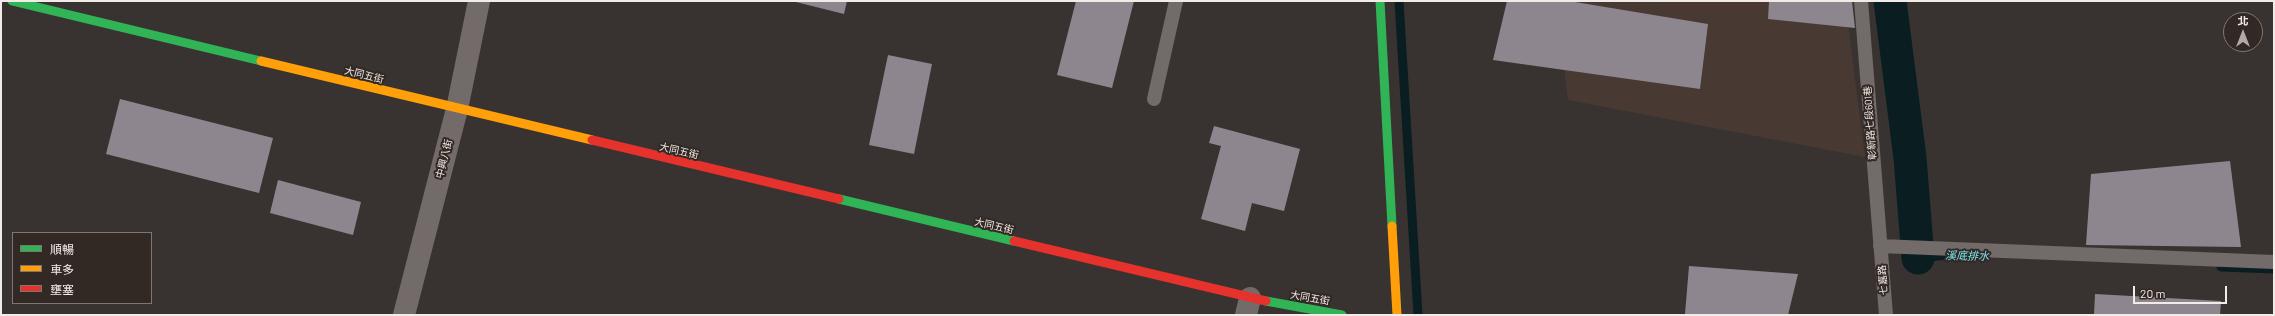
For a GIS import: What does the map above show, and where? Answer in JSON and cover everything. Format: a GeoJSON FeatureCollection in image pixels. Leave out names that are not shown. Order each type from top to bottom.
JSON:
{"type":"FeatureCollection","features":[{"type":"Feature","properties":{"kind":"street","name":"大同五街"},"geometry":{"type":"LineString","coordinates":[[12,1],[457,109],[1248,306],[1342,315]]}},
{"type":"Feature","properties":{"kind":"street","name":"中興八街"},"geometry":{"type":"LineString","coordinates":[[404,315],[457,109],[479,1]]}},
{"type":"Feature","properties":{"kind":"street"},"geometry":{"type":"LineString","coordinates":[[1380,1],[1396,315]]}},
{"type":"Feature","properties":{"kind":"lane"},"geometry":{"type":"LineString","coordinates":[[1154,99],[1176,1]]}},
{"type":"Feature","properties":{"kind":"lane","name":"彰新路七段601巷"},"geometry":{"type":"LineString","coordinates":[[1861,1],[1880,246]]}},
{"type":"Feature","properties":{"kind":"lane"},"geometry":{"type":"LineString","coordinates":[[1880,246],[2274,262]]}},
{"type":"Feature","properties":{"kind":"lane","name":"七嘉路"},"geometry":{"type":"LineString","coordinates":[[1880,246],[1886,315]]}},
{"type":"Feature","properties":{"kind":"shaded area"},"geometry":{"type":"Polygon","coordinates":[[[1556,1],[1845,1],[1865,157],[1568,100],[1556,1]]]}},
{"type":"Feature","properties":{"kind":"building"},"geometry":{"type":"Polygon","coordinates":[[[792,1],[847,1],[844,14],[792,1]]]}},
{"type":"Feature","properties":{"kind":"building"},"geometry":{"type":"Polygon","coordinates":[[[1076,1],[1134,1],[1112,88],[1057,75],[1076,1]]]}},
{"type":"Feature","properties":{"kind":"building"},"geometry":{"type":"Polygon","coordinates":[[[1507,1],[1569,1],[1708,24],[1700,89],[1493,60],[1507,1]]]}},
{"type":"Feature","properties":{"kind":"building"},"geometry":{"type":"Polygon","coordinates":[[[1769,1],[1852,1],[1855,28],[1768,19],[1769,1]]]}},
{"type":"Feature","properties":{"kind":"building"},"geometry":{"type":"Polygon","coordinates":[[[888,55],[932,64],[914,154],[869,145],[888,55]]]}},
{"type":"Feature","properties":{"kind":"building"},"geometry":{"type":"Polygon","coordinates":[[[120,99],[273,138],[259,193],[106,154],[120,99]]]}},
{"type":"Feature","properties":{"kind":"building"},"geometry":{"type":"Polygon","coordinates":[[[1214,126],[1300,149],[1284,211],[1252,203],[1245,231],[1201,219],[1221,146],[1209,143],[1214,126]]]}},
{"type":"Feature","properties":{"kind":"building"},"geometry":{"type":"Polygon","coordinates":[[[2230,161],[2241,247],[2086,245],[2091,174],[2230,161]]]}},
{"type":"Feature","properties":{"kind":"building"},"geometry":{"type":"Polygon","coordinates":[[[278,180],[361,202],[353,235],[270,213],[278,180]]]}},
{"type":"Feature","properties":{"kind":"building"},"geometry":{"type":"Polygon","coordinates":[[[1689,266],[1798,274],[1788,315],[1685,314],[1689,266]]]}},
{"type":"Feature","properties":{"kind":"building"},"geometry":{"type":"Polygon","coordinates":[[[2095,294],[2221,301],[2220,315],[2094,315],[2095,294]]]}},
{"type":"Feature","properties":{"kind":"waterway"},"geometry":{"type":"LineString","coordinates":[[1399,1],[1418,315]]}},
{"type":"Feature","properties":{"kind":"waterway","name":"溪底排水"},"geometry":{"type":"LineString","coordinates":[[1890,1],[1910,158],[1918,258]]}},
{"type":"Feature","properties":{"kind":"waterway","name":"溪底排水"},"geometry":{"type":"LineString","coordinates":[[1918,258],[1949,255]]}},
{"type":"Feature","properties":{"kind":"waterway","name":"溪底排水"},"geometry":{"type":"LineString","coordinates":[[2221,267],[2274,269]]}},
{"type":"Feature","properties":{"kind":"traffic: fast"},"geometry":{"type":"LineString","coordinates":[[12,1],[261,61]]}},
{"type":"Feature","properties":{"kind":"traffic: fast"},"geometry":{"type":"LineString","coordinates":[[1380,1],[1392,226]]}},
{"type":"Feature","properties":{"kind":"traffic: fast"},"geometry":{"type":"LineString","coordinates":[[839,199],[1014,241]]}},
{"type":"Feature","properties":{"kind":"traffic: fast"},"geometry":{"type":"LineString","coordinates":[[1266,301],[1342,315]]}},
{"type":"Feature","properties":{"kind":"traffic: slow"},"geometry":{"type":"LineString","coordinates":[[261,61],[592,140]]}},
{"type":"Feature","properties":{"kind":"traffic: slow"},"geometry":{"type":"LineString","coordinates":[[1392,226],[1397,315]]}},
{"type":"Feature","properties":{"kind":"traffic: jam"},"geometry":{"type":"LineString","coordinates":[[592,140],[839,199]]}},
{"type":"Feature","properties":{"kind":"traffic: jam"},"geometry":{"type":"LineString","coordinates":[[1014,241],[1266,301]]}}]}
